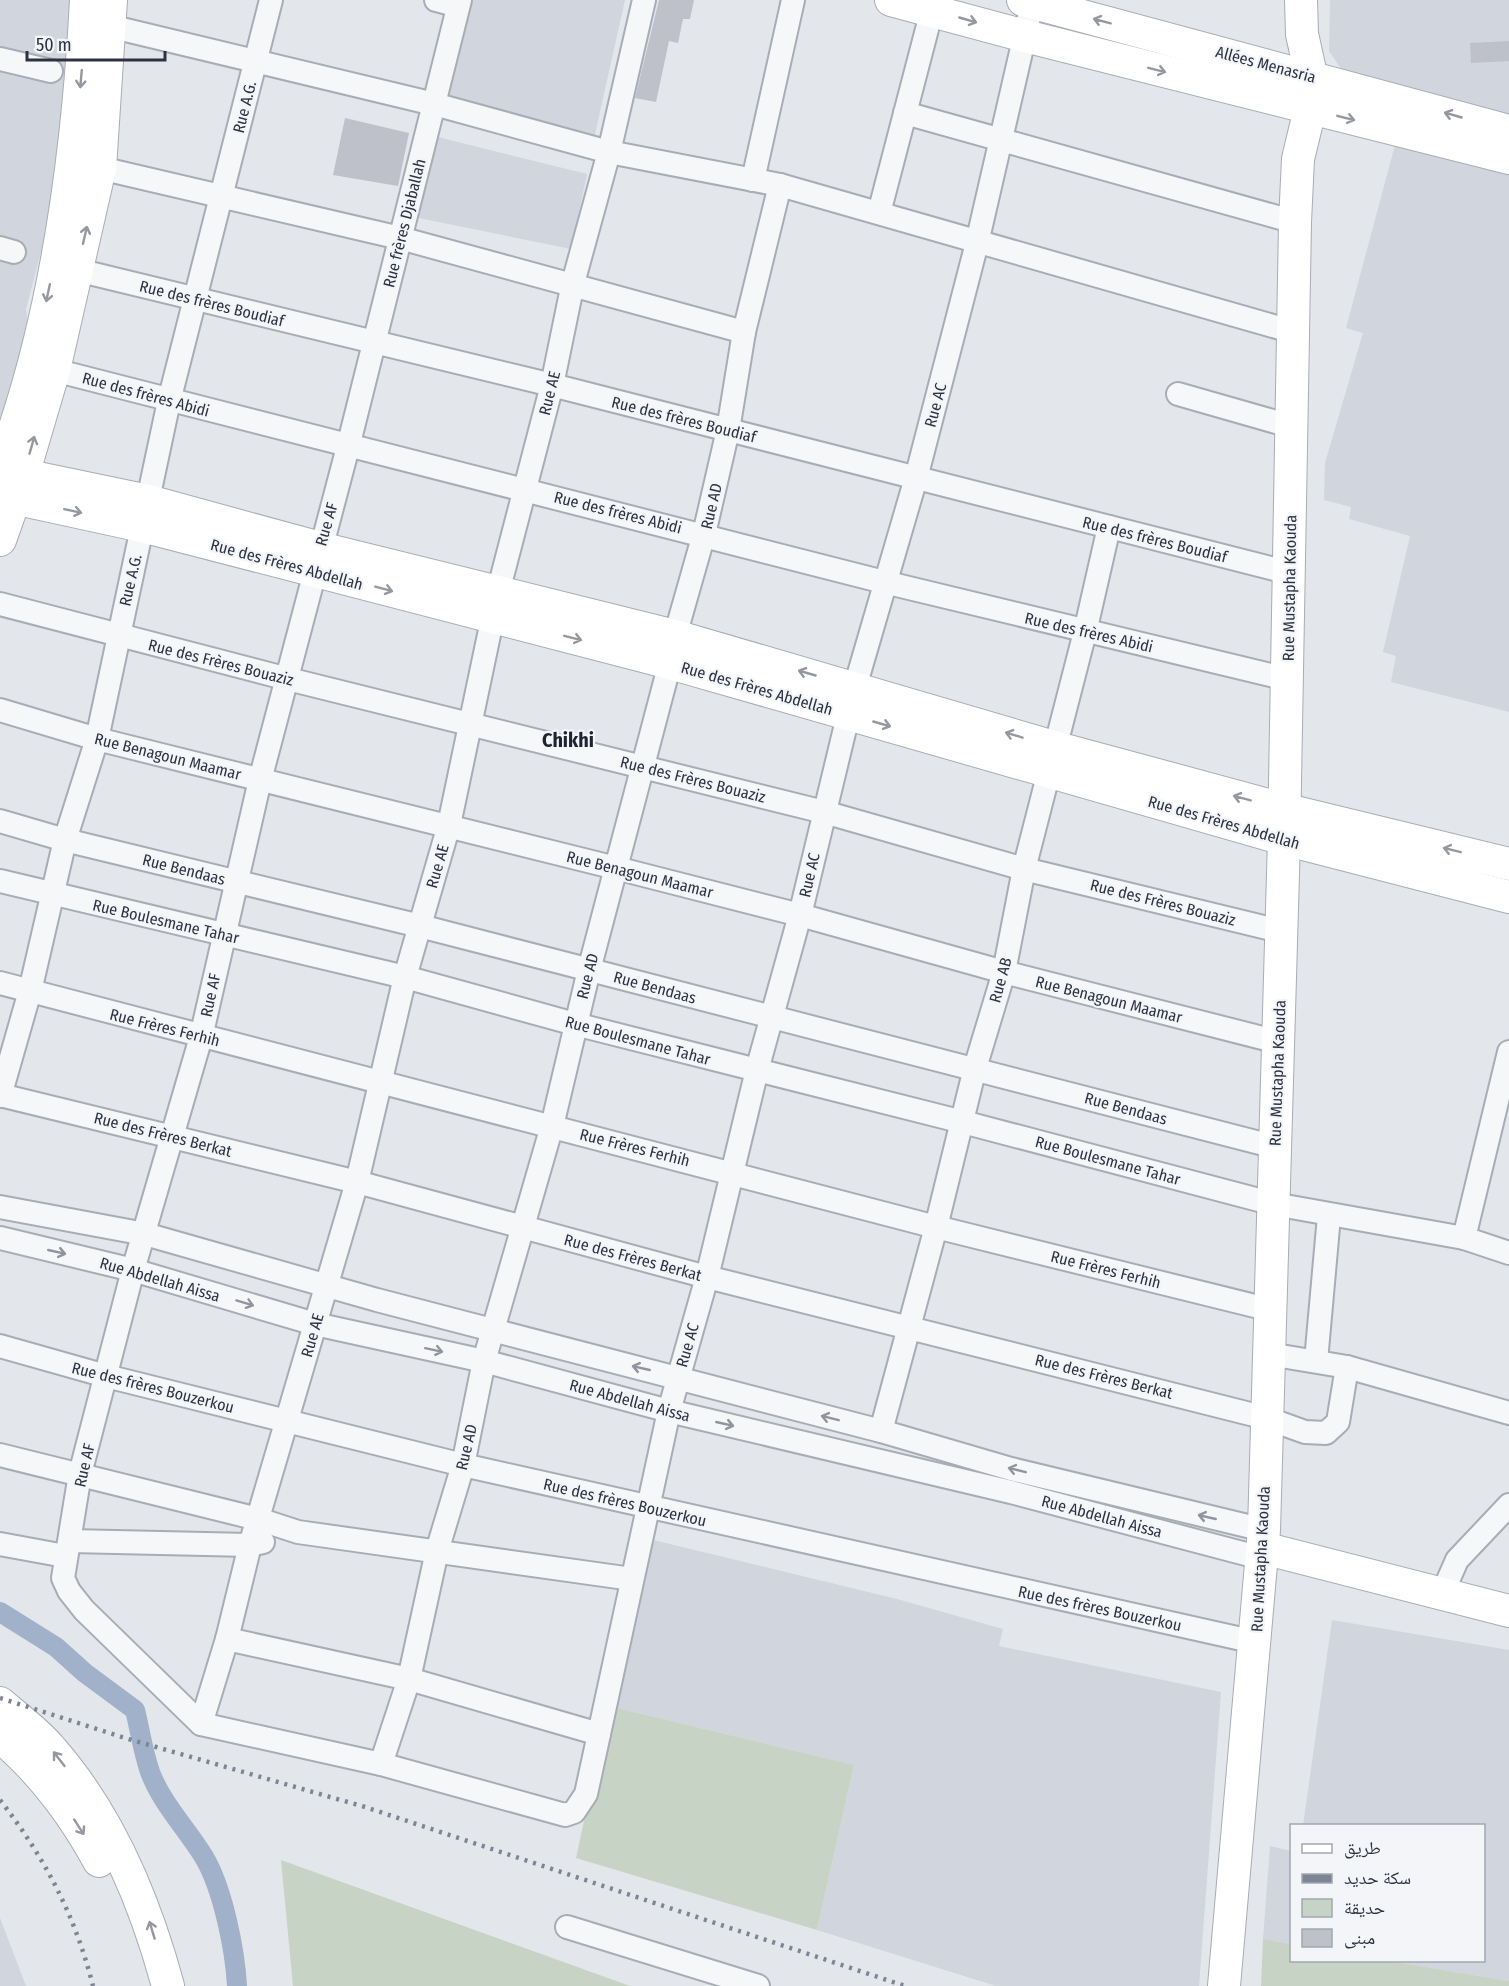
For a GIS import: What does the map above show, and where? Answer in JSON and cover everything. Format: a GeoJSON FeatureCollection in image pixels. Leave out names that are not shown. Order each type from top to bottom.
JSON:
{"type":"FeatureCollection","features":[{"type":"Feature","properties":{"kind":"main road"},"geometry":{"type":"LineString","coordinates":[[0,540],[7,478],[59,240],[82,81],[86,0]]}},
{"type":"Feature","properties":{"kind":"main road"},"geometry":{"type":"LineString","coordinates":[[891,0],[1509,158]]}},
{"type":"Feature","properties":{"kind":"main road","name":"Rue Mustapha Kaouda"},"geometry":{"type":"LineString","coordinates":[[1224,1986],[1263,1546],[1284,824],[1290,573],[1290,426],[1299,72],[1302,34],[1301,0]]}},
{"type":"Feature","properties":{"kind":"main road","name":"Allées Menasria"},"geometry":{"type":"LineString","coordinates":[[1029,1],[1299,72],[1509,131]]}},
{"type":"Feature","properties":{"kind":"main road"},"geometry":{"type":"LineString","coordinates":[[7,478],[54,370],[100,168],[110,13]]}},
{"type":"Feature","properties":{"kind":"main road","name":"Rue des Frères Abdellah"},"geometry":{"type":"LineString","coordinates":[[7,478],[672,650],[1052,760],[1284,824],[1509,897]]}},
{"type":"Feature","properties":{"kind":"main road","name":"Rue des Frères Abdellah"},"geometry":{"type":"LineString","coordinates":[[1284,824],[1509,864]]}},
{"type":"Feature","properties":{"kind":"main road"},"geometry":{"type":"LineString","coordinates":[[1263,1546],[1509,1611]]}},
{"type":"Feature","properties":{"kind":"main road"},"geometry":{"type":"LineString","coordinates":[[0,1703],[50,1748],[77,1782],[107,1832],[133,1880],[151,1925],[168,1986]]}},
{"type":"Feature","properties":{"kind":"main road"},"geometry":{"type":"LineString","coordinates":[[0,1736],[31,1763],[61,1800],[90,1846],[115,1893],[130,1930],[146,1986]]}},
{"type":"Feature","properties":{"kind":"street","name":"Rue A.G."},"geometry":{"type":"LineString","coordinates":[[0,1095],[30,991],[65,840],[97,738],[117,636],[170,401],[271,0]]}},
{"type":"Feature","properties":{"kind":"street"},"geometry":{"type":"LineString","coordinates":[[436,0],[459,3]]}},
{"type":"Feature","properties":{"kind":"street","name":"Rue AE"},"geometry":{"type":"LineString","coordinates":[[201,1724],[227,1639],[250,1545],[357,1182],[405,977],[449,825],[469,722],[496,605],[524,488],[552,386],[573,283],[609,152],[644,0]]}},
{"type":"Feature","properties":{"kind":"street"},"geometry":{"type":"LineString","coordinates":[[753,180],[793,0]]}},
{"type":"Feature","properties":{"kind":"street","name":"Rue AC"},"geometry":{"type":"LineString","coordinates":[[381,1764],[566,1815],[574,1812],[586,1794],[677,1377],[707,1277],[756,1070],[800,915],[852,701],[884,582],[916,478],[977,243],[1025,36],[1029,1]]}},
{"type":"Feature","properties":{"kind":"street","name":"Rue frères Djaballah"},"geometry":{"type":"LineString","coordinates":[[348,447],[459,3]]}},
{"type":"Feature","properties":{"kind":"street"},"geometry":{"type":"LineString","coordinates":[[879,213],[932,10]]}},
{"type":"Feature","properties":{"kind":"street"},"geometry":{"type":"LineString","coordinates":[[110,13],[256,61],[434,104],[609,152],[780,185],[1294,332]]}},
{"type":"Feature","properties":{"kind":"street"},"geometry":{"type":"LineString","coordinates":[[0,59],[51,71]]}},
{"type":"Feature","properties":{"kind":"street"},"geometry":{"type":"LineString","coordinates":[[905,113],[1295,222]]}},
{"type":"Feature","properties":{"kind":"street"},"geometry":{"type":"LineString","coordinates":[[100,168],[400,238],[573,283],[744,332]]}},
{"type":"Feature","properties":{"kind":"street","name":"Rue AD"},"geometry":{"type":"LineString","coordinates":[[381,1764],[409,1679],[437,1551],[463,1465],[492,1328],[552,1126],[575,1024],[704,534],[728,430],[744,332],[780,185]]}},
{"type":"Feature","properties":{"kind":"street","name":"Rue des frères Boudiaf"},"geometry":{"type":"LineString","coordinates":[[77,270],[552,386],[1290,573]]}},
{"type":"Feature","properties":{"kind":"street","name":"Rue des frères Abidi"},"geometry":{"type":"LineString","coordinates":[[54,370],[348,447],[524,488],[884,582],[1287,679]]}},
{"type":"Feature","properties":{"kind":"street"},"geometry":{"type":"LineString","coordinates":[[1178,394],[1290,426]]}},
{"type":"Feature","properties":{"kind":"street","name":"Rue AF"},"geometry":{"type":"LineString","coordinates":[[66,1558],[80,1474],[133,1270],[201,1037],[260,780],[348,447]]}},
{"type":"Feature","properties":{"kind":"street","name":"Rue AB"},"geometry":{"type":"LineString","coordinates":[[881,1431],[936,1227],[975,1068],[1004,972],[1024,868],[1085,632],[1109,527]]}},
{"type":"Feature","properties":{"kind":"street","name":"Rue des Frères Bouaziz"},"geometry":{"type":"LineString","coordinates":[[0,604],[117,636],[824,812],[1024,868],[1280,931]]}},
{"type":"Feature","properties":{"kind":"street","name":"Rue Benagoun Maamar"},"geometry":{"type":"LineString","coordinates":[[0,710],[97,738],[260,780],[449,825],[800,915],[1004,972],[1278,1042]]}},
{"type":"Feature","properties":{"kind":"street","name":"Rue Bendaas"},"geometry":{"type":"LineString","coordinates":[[0,821],[65,840],[420,926],[1275,1147]]}},
{"type":"Feature","properties":{"kind":"street","name":"Rue Boulesmane Tahar"},"geometry":{"type":"LineString","coordinates":[[0,881],[405,977],[575,1024],[963,1122],[1274,1204],[1329,1216],[1464,1238],[1509,1253]]}},
{"type":"Feature","properties":{"kind":"street","name":"Rue Frères Ferhih"},"geometry":{"type":"LineString","coordinates":[[0,983],[936,1227],[1271,1310]]}},
{"type":"Feature","properties":{"kind":"street"},"geometry":{"type":"LineString","coordinates":[[1464,1238],[1509,1052]]}},
{"type":"Feature","properties":{"kind":"street","name":"Rue des Frères Berkat"},"geometry":{"type":"LineString","coordinates":[[0,1095],[357,1182],[707,1277],[1266,1418],[1305,1432],[1326,1433],[1338,1422],[1347,1367]]}},
{"type":"Feature","properties":{"kind":"street"},"geometry":{"type":"LineString","coordinates":[[0,1207],[145,1234],[327,1286],[492,1328],[554,1348],[677,1377],[881,1431],[1263,1546]]}},
{"type":"Feature","properties":{"kind":"street"},"geometry":{"type":"LineString","coordinates":[[1316,1361],[1329,1216]]}},
{"type":"Feature","properties":{"kind":"street","name":"Rue Abdellah Aissa"},"geometry":{"type":"LineString","coordinates":[[0,1238],[133,1270],[315,1324],[484,1361],[669,1411],[1011,1492],[1263,1546]]}},
{"type":"Feature","properties":{"kind":"street","name":"Rue des frères Bouzerkou"},"geometry":{"type":"LineString","coordinates":[[0,1346],[106,1376],[463,1465],[1255,1642]]}},
{"type":"Feature","properties":{"kind":"street"},"geometry":{"type":"LineString","coordinates":[[1269,1354],[1347,1367],[1509,1413]]}},
{"type":"Feature","properties":{"kind":"street"},"geometry":{"type":"LineString","coordinates":[[0,1455],[258,1519],[298,1532],[632,1579]]}},
{"type":"Feature","properties":{"kind":"street"},"geometry":{"type":"LineString","coordinates":[[1442,1594],[1457,1560],[1509,1505]]}},
{"type":"Feature","properties":{"kind":"street"},"geometry":{"type":"LineString","coordinates":[[0,1544],[66,1558],[250,1545],[298,1532]]}},
{"type":"Feature","properties":{"kind":"street"},"geometry":{"type":"LineString","coordinates":[[66,1558],[69,1591],[84,1610],[201,1724],[381,1764]]}},
{"type":"Feature","properties":{"kind":"street"},"geometry":{"type":"LineString","coordinates":[[227,1639],[409,1679],[599,1734]]}},
{"type":"Feature","properties":{"kind":"street"},"geometry":{"type":"LineString","coordinates":[[567,1927],[758,1986]]}},
{"type":"Feature","properties":{"kind":"shaded area"},"geometry":{"type":"Polygon","coordinates":[[[0,0],[80,0],[60,180],[26,309],[28,324],[0,448],[0,0]]]}},
{"type":"Feature","properties":{"kind":"shaded area"},"geometry":{"type":"Polygon","coordinates":[[[469,0],[625,0],[591,152],[441,115],[469,0]]]}},
{"type":"Feature","properties":{"kind":"shaded area"},"geometry":{"type":"Polygon","coordinates":[[[1330,0],[1509,0],[1509,116],[1344,73],[1329,51],[1330,0]]]}},
{"type":"Feature","properties":{"kind":"shaded area"},"geometry":{"type":"Polygon","coordinates":[[[434,136],[587,174],[571,249],[414,217],[434,136]]]}},
{"type":"Feature","properties":{"kind":"shaded area"},"geometry":{"type":"Polygon","coordinates":[[[1395,145],[1509,173],[1509,712],[1391,682],[1396,656],[1383,652],[1410,536],[1349,519],[1351,507],[1324,500],[1325,463],[1363,333],[1346,328],[1395,145]]]}},
{"type":"Feature","properties":{"kind":"shaded area"},"geometry":{"type":"Polygon","coordinates":[[[649,1539],[897,1599],[1003,1629],[999,1646],[1221,1692],[1199,1986],[996,1986],[817,1930],[854,1765],[609,1706],[649,1539]]]}},
{"type":"Feature","properties":{"kind":"shaded area"},"geometry":{"type":"Polygon","coordinates":[[[1332,1620],[1509,1650],[1509,1981],[1396,1962],[1485,1962],[1485,1824],[1303,1824],[1332,1620]]]}},
{"type":"Feature","properties":{"kind":"shaded area"},"geometry":{"type":"Polygon","coordinates":[[[1270,1846],[1290,1851],[1290,1944],[1263,1939],[1270,1846]]]}},
{"type":"Feature","properties":{"kind":"shaded area"},"geometry":{"type":"Polygon","coordinates":[[[0,1918],[26,1986],[0,1986],[0,1918]]]}},
{"type":"Feature","properties":{"kind":"green space"},"geometry":{"type":"Polygon","coordinates":[[[609,1706],[854,1765],[817,1930],[576,1858],[609,1706]]]}},
{"type":"Feature","properties":{"kind":"green space"},"geometry":{"type":"Polygon","coordinates":[[[281,1860],[630,1986],[293,1986],[281,1860]]]}},
{"type":"Feature","properties":{"kind":"green space"},"geometry":{"type":"Polygon","coordinates":[[[1263,1939],[1290,1944],[1290,1962],[1396,1962],[1509,1981],[1509,1986],[1261,1986],[1263,1939]]]}},
{"type":"Feature","properties":{"kind":"building"},"geometry":{"type":"Polygon","coordinates":[[[659,0],[694,0],[690,19],[683,19],[678,43],[669,41],[656,102],[635,98],[659,0]]]}},
{"type":"Feature","properties":{"kind":"building"},"geometry":{"type":"Polygon","coordinates":[[[1509,41],[1509,61],[1471,63],[1470,43],[1509,41]]]}},
{"type":"Feature","properties":{"kind":"building"},"geometry":{"type":"Polygon","coordinates":[[[345,118],[409,133],[398,186],[333,175],[345,118]]]}},
{"type":"Feature","properties":{"kind":"waterway"},"geometry":{"type":"LineString","coordinates":[[0,1612],[56,1647],[85,1673],[135,1710],[145,1757],[155,1784],[204,1857],[217,1886],[231,1938],[237,1986]]}},
{"type":"Feature","properties":{"kind":"railway"},"geometry":{"type":"LineString","coordinates":[[0,1698],[125,1738],[365,1807],[905,1986]]}},
{"type":"Feature","properties":{"kind":"railway"},"geometry":{"type":"LineString","coordinates":[[0,1800],[31,1844],[57,1888],[77,1935],[93,1986]]}},
{"type":"Feature","properties":{"kind":"district","name":"Chikhi"},"geometry":{"type":"Point","coordinates":[568,740]}}]}
